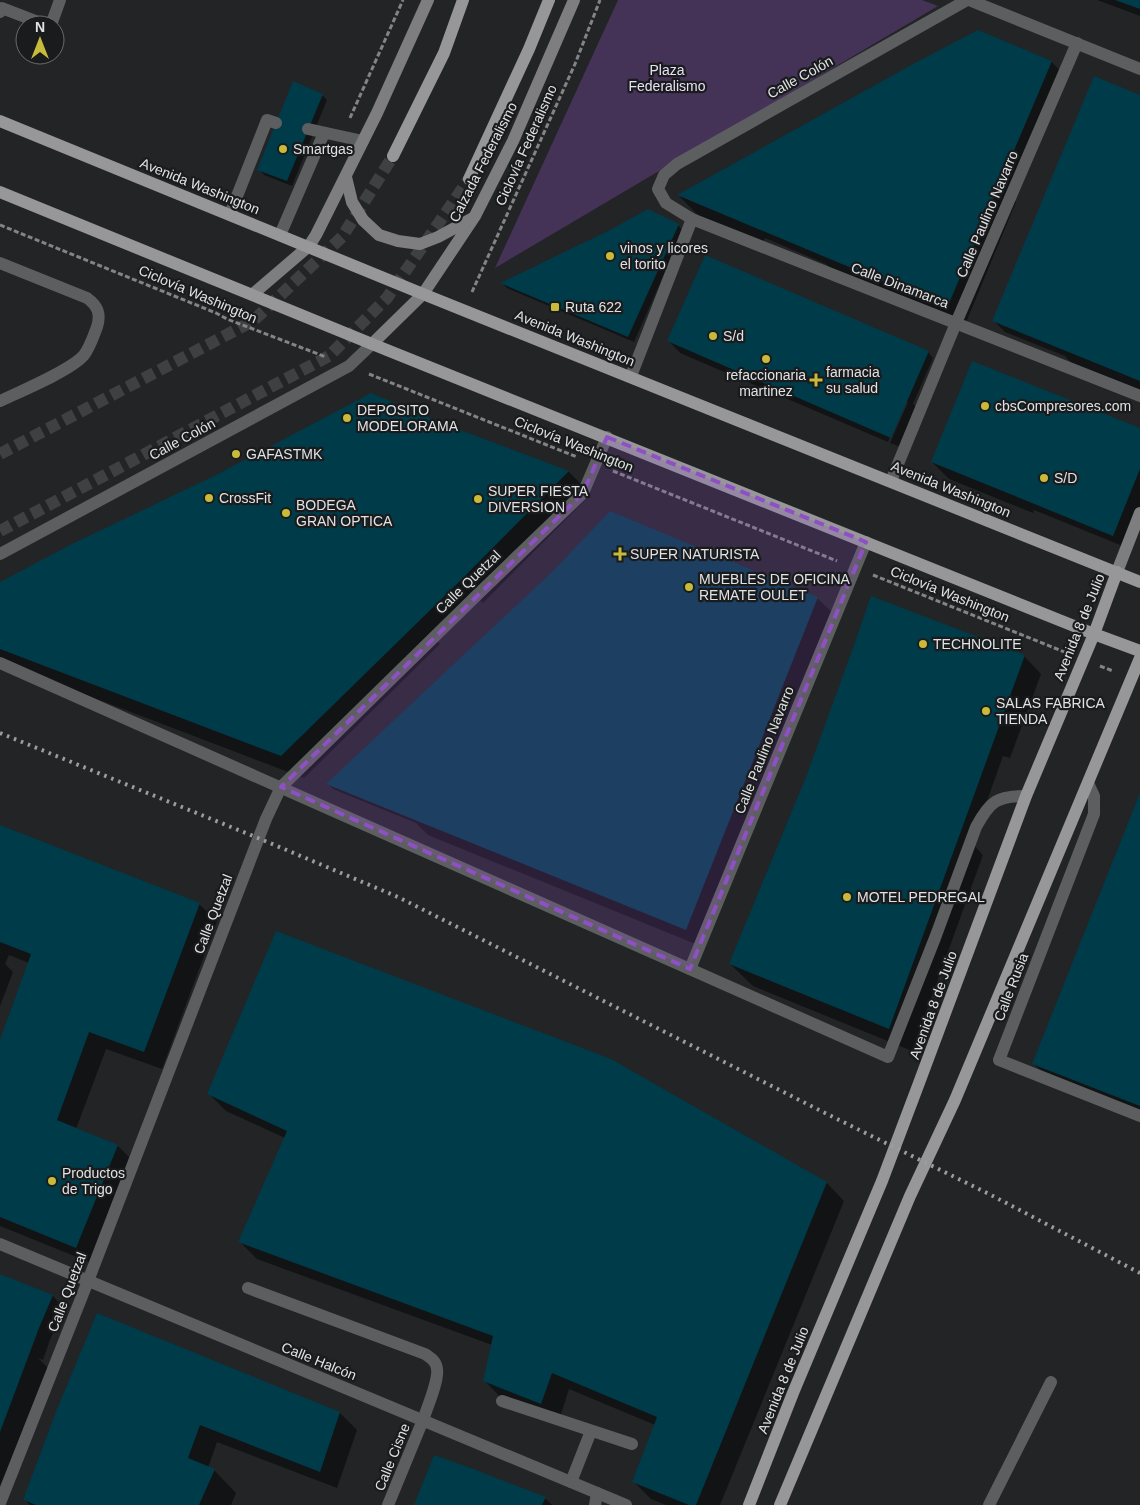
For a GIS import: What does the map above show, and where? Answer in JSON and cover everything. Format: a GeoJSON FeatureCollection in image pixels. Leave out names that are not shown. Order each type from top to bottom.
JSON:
{"type":"FeatureCollection","features":[{"type":"Feature","properties":{"kind":"main road"},"geometry":{"type":"LineString","coordinates":[[253,294],[308,246],[316,235],[378,113],[428,0]]}},
{"type":"Feature","properties":{"kind":"main road"},"geometry":{"type":"LineString","coordinates":[[393,156],[444,53],[463,0]]}},
{"type":"Feature","properties":{"kind":"main road","name":"Calzada Federalismo"},"geometry":{"type":"LineString","coordinates":[[469,179],[529,49],[549,0]]}},
{"type":"Feature","properties":{"kind":"main road","name":"Calzada Federalismo"},"geometry":{"type":"LineString","coordinates":[[372,344],[423,294],[475,216],[513,141],[574,0]]}},
{"type":"Feature","properties":{"kind":"main road","name":"Avenida Washington"},"geometry":{"type":"LineString","coordinates":[[0,121],[423,294],[1140,582]]}},
{"type":"Feature","properties":{"kind":"main road"},"geometry":{"type":"LineString","coordinates":[[346,177],[352,202],[363,220],[379,235],[398,241],[420,244],[438,237],[475,216]]}},
{"type":"Feature","properties":{"kind":"main road"},"geometry":{"type":"LineString","coordinates":[[0,192],[372,344],[1140,651]]}},
{"type":"Feature","properties":{"kind":"main road","name":"Avenida 8 de Julio"},"geometry":{"type":"LineString","coordinates":[[749,1505],[895,1145],[1026,796],[1094,634],[1140,513]]}},
{"type":"Feature","properties":{"kind":"main road"},"geometry":{"type":"LineString","coordinates":[[780,1505],[910,1196],[955,1100],[1140,658]]}},
{"type":"Feature","properties":{"kind":"street"},"geometry":{"type":"LineString","coordinates":[[55,15],[60,0]]}},
{"type":"Feature","properties":{"kind":"street"},"geometry":{"type":"LineString","coordinates":[[968,0],[1140,69]]}},
{"type":"Feature","properties":{"kind":"street","name":"Calle Colón"},"geometry":{"type":"LineString","coordinates":[[658,189],[664,175],[677,164],[968,0]]}},
{"type":"Feature","properties":{"kind":"street"},"geometry":{"type":"LineString","coordinates":[[0,12],[2,8],[20,15]]}},
{"type":"Feature","properties":{"kind":"street","name":"Calle Paulino Navarro"},"geometry":{"type":"LineString","coordinates":[[891,481],[956,323],[1077,43]]}},
{"type":"Feature","properties":{"kind":"street"},"geometry":{"type":"LineString","coordinates":[[230,214],[267,120],[276,123]]}},
{"type":"Feature","properties":{"kind":"street"},"geometry":{"type":"LineString","coordinates":[[308,129],[363,141]]}},
{"type":"Feature","properties":{"kind":"street"},"geometry":{"type":"LineString","coordinates":[[280,235],[324,133]]}},
{"type":"Feature","properties":{"kind":"street","name":"Calle Dinamarca"},"geometry":{"type":"LineString","coordinates":[[658,189],[666,203],[692,220],[1140,396]]}},
{"type":"Feature","properties":{"kind":"street"},"geometry":{"type":"LineString","coordinates":[[631,376],[692,220]]}},
{"type":"Feature","properties":{"kind":"street"},"geometry":{"type":"LineString","coordinates":[[0,263],[87,298],[95,304],[99,314],[98,324],[91,343],[83,356],[69,367],[0,402]]}},
{"type":"Feature","properties":{"kind":"street","name":"Calle Colón"},"geometry":{"type":"LineString","coordinates":[[0,554],[349,366],[372,344]]}},
{"type":"Feature","properties":{"kind":"street","name":"Calle Quetzal"},"geometry":{"type":"LineString","coordinates":[[0,1502],[88,1281],[263,825],[280,788],[583,493],[607,437]]}},
{"type":"Feature","properties":{"kind":"street","name":"Calle Paulino Navarro"},"geometry":{"type":"LineString","coordinates":[[690,969],[866,542]]}},
{"type":"Feature","properties":{"kind":"street"},"geometry":{"type":"LineString","coordinates":[[0,663],[888,1057],[976,827],[985,811],[997,800],[1011,796],[1026,796]]}},
{"type":"Feature","properties":{"kind":"street","name":"Calle Rusia"},"geometry":{"type":"LineString","coordinates":[[1088,783],[1094,796],[1094,814],[1000,1060],[1140,1116]]}},
{"type":"Feature","properties":{"kind":"street","name":"Calle Halcón"},"geometry":{"type":"LineString","coordinates":[[0,1244],[571,1482],[596,1499],[626,1505]]}},
{"type":"Feature","properties":{"kind":"street","name":"Calle Cisne"},"geometry":{"type":"LineString","coordinates":[[248,1288],[425,1354],[433,1359],[437,1368],[437,1378],[423,1420],[388,1505]]}},
{"type":"Feature","properties":{"kind":"street"},"geometry":{"type":"LineString","coordinates":[[989,1505],[1051,1382]]}},
{"type":"Feature","properties":{"kind":"street"},"geometry":{"type":"LineString","coordinates":[[502,1402],[632,1444]]}},
{"type":"Feature","properties":{"kind":"street"},"geometry":{"type":"LineString","coordinates":[[571,1482],[591,1431]]}},
{"type":"Feature","properties":{"kind":"path"},"geometry":{"type":"LineString","coordinates":[[341,137],[404,0]]}},
{"type":"Feature","properties":{"kind":"path","name":"Ciclovía Federalismo"},"geometry":{"type":"LineString","coordinates":[[469,297],[576,64],[600,0]]}},
{"type":"Feature","properties":{"kind":"path","name":"Ciclovía Washington"},"geometry":{"type":"LineString","coordinates":[[0,224],[207,309],[227,319],[1131,678]]}},
{"type":"Feature","properties":{"kind":"highlighted area"},"geometry":{"type":"Polygon","coordinates":[[[607,437],[866,542],[690,969],[281,787],[583,493],[607,437]]]}},
{"type":"Feature","properties":{"kind":"green space","name":"Plaza Federalismo"},"geometry":{"type":"Polygon","coordinates":[[[618,0],[922,0],[938,6],[495,268],[618,0]]]}},
{"type":"Feature","properties":{"kind":"building"},"geometry":{"type":"Polygon","coordinates":[[[1115,0],[1140,0],[1140,9],[1115,0]]]}},
{"type":"Feature","properties":{"kind":"building"},"geometry":{"type":"Polygon","coordinates":[[[978,30],[1052,61],[947,308],[677,195],[913,64],[978,30]]]}},
{"type":"Feature","properties":{"kind":"building"},"geometry":{"type":"Polygon","coordinates":[[[1094,76],[1140,95],[1140,381],[992,321],[1094,76]]]}},
{"type":"Feature","properties":{"kind":"building","name":"Smartgas"},"geometry":{"type":"Polygon","coordinates":[[[293,81],[323,94],[287,181],[257,170],[293,81]]]}},
{"type":"Feature","properties":{"kind":"building","name":"vinos y licores el torito"},"geometry":{"type":"Polygon","coordinates":[[[648,209],[679,224],[628,337],[500,283],[610,230],[648,209]]]}},
{"type":"Feature","properties":{"kind":"building"},"geometry":{"type":"Polygon","coordinates":[[[705,255],[929,351],[891,438],[667,341],[705,255]]]}},
{"type":"Feature","properties":{"kind":"building"},"geometry":{"type":"Polygon","coordinates":[[[972,361],[1140,428],[1140,469],[1113,536],[931,462],[972,361]]]}},
{"type":"Feature","properties":{"kind":"building"},"geometry":{"type":"Polygon","coordinates":[[[371,393],[447,425],[569,471],[460,581],[281,756],[0,649],[0,582],[70,545],[216,475],[371,393]]]}},
{"type":"Feature","properties":{"kind":"building"},"geometry":{"type":"Polygon","coordinates":[[[610,511],[818,597],[686,930],[326,784],[554,570],[610,511]]]}},
{"type":"Feature","properties":{"kind":"building"},"geometry":{"type":"Polygon","coordinates":[[[871,596],[1025,655],[889,1029],[729,964],[806,777],[871,596]]]}},
{"type":"Feature","properties":{"kind":"building"},"geometry":{"type":"Polygon","coordinates":[[[1140,793],[1140,1106],[1032,1064],[1140,793]]]}},
{"type":"Feature","properties":{"kind":"building"},"geometry":{"type":"Polygon","coordinates":[[[0,825],[200,903],[144,1052],[89,1032],[57,1120],[118,1145],[76,1248],[0,1217],[0,1040],[31,954],[0,942],[0,825]]]}},
{"type":"Feature","properties":{"kind":"building"},"geometry":{"type":"Polygon","coordinates":[[[276,931],[611,1059],[827,1182],[696,1505],[689,1505],[632,1482],[657,1417],[552,1373],[541,1404],[483,1381],[493,1336],[238,1242],[287,1131],[207,1094],[276,931]]]}},
{"type":"Feature","properties":{"kind":"building"},"geometry":{"type":"Polygon","coordinates":[[[0,1274],[53,1295],[0,1432],[0,1274]]]}},
{"type":"Feature","properties":{"kind":"building"},"geometry":{"type":"Polygon","coordinates":[[[97,1313],[340,1412],[320,1472],[200,1425],[188,1458],[215,1469],[199,1505],[36,1505],[23,1500],[57,1409],[97,1313]]]}},
{"type":"Feature","properties":{"kind":"building"},"geometry":{"type":"Polygon","coordinates":[[[434,1455],[546,1497],[542,1505],[414,1505],[434,1455]]]}},
{"type":"Feature","properties":{"kind":"tunnel"},"geometry":{"type":"LineString","coordinates":[[0,454],[253,321],[342,237],[393,156]]}},
{"type":"Feature","properties":{"kind":"tunnel"},"geometry":{"type":"LineString","coordinates":[[0,531],[329,356],[387,298],[469,179]]}},
{"type":"Feature","properties":{"kind":"railway"},"geometry":{"type":"LineString","coordinates":[[0,733],[398,897],[989,1194],[1140,1273]]}},
{"type":"Feature","properties":{"kind":"place","name":"Smartgas"},"geometry":{"type":"Point","coordinates":[283,149]}},
{"type":"Feature","properties":{"kind":"place","name":"vinos y licores el torito"},"geometry":{"type":"Point","coordinates":[610,256]}},
{"type":"Feature","properties":{"kind":"place","name":"Ruta 622"},"geometry":{"type":"Point","coordinates":[555,307]}},
{"type":"Feature","properties":{"kind":"place","name":"S/d"},"geometry":{"type":"Point","coordinates":[713,336]}},
{"type":"Feature","properties":{"kind":"place","name":"refaccionaria martinez"},"geometry":{"type":"Point","coordinates":[766,359]}},
{"type":"Feature","properties":{"kind":"place","name":"farmacia su salud"},"geometry":{"type":"Point","coordinates":[816,380]}},
{"type":"Feature","properties":{"kind":"place","name":"cbsCompresores.com"},"geometry":{"type":"Point","coordinates":[985,406]}},
{"type":"Feature","properties":{"kind":"place","name":"DEPOSITO MODELORAMA"},"geometry":{"type":"Point","coordinates":[347,418]}},
{"type":"Feature","properties":{"kind":"place","name":"GAFASTMK"},"geometry":{"type":"Point","coordinates":[236,454]}},
{"type":"Feature","properties":{"kind":"place","name":"S/D"},"geometry":{"type":"Point","coordinates":[1044,478]}},
{"type":"Feature","properties":{"kind":"place","name":"CrossFit"},"geometry":{"type":"Point","coordinates":[209,498]}},
{"type":"Feature","properties":{"kind":"place","name":"SUPER FIESTA DIVERSION"},"geometry":{"type":"Point","coordinates":[478,499]}},
{"type":"Feature","properties":{"kind":"place","name":"BODEGA GRAN OPTICA"},"geometry":{"type":"Point","coordinates":[286,513]}},
{"type":"Feature","properties":{"kind":"place","name":"SUPER NATURISTA"},"geometry":{"type":"Point","coordinates":[620,554]}},
{"type":"Feature","properties":{"kind":"place","name":"MUEBLES DE OFICINA REMATE OULET"},"geometry":{"type":"Point","coordinates":[689,587]}},
{"type":"Feature","properties":{"kind":"place","name":"TECHNOLITE"},"geometry":{"type":"Point","coordinates":[923,644]}},
{"type":"Feature","properties":{"kind":"place","name":"SALAS FABRICA TIENDA"},"geometry":{"type":"Point","coordinates":[986,711]}},
{"type":"Feature","properties":{"kind":"place","name":"MOTEL PEDREGAL"},"geometry":{"type":"Point","coordinates":[847,897]}},
{"type":"Feature","properties":{"kind":"place","name":"Productos de Trigo"},"geometry":{"type":"Point","coordinates":[52,1181]}}]}
